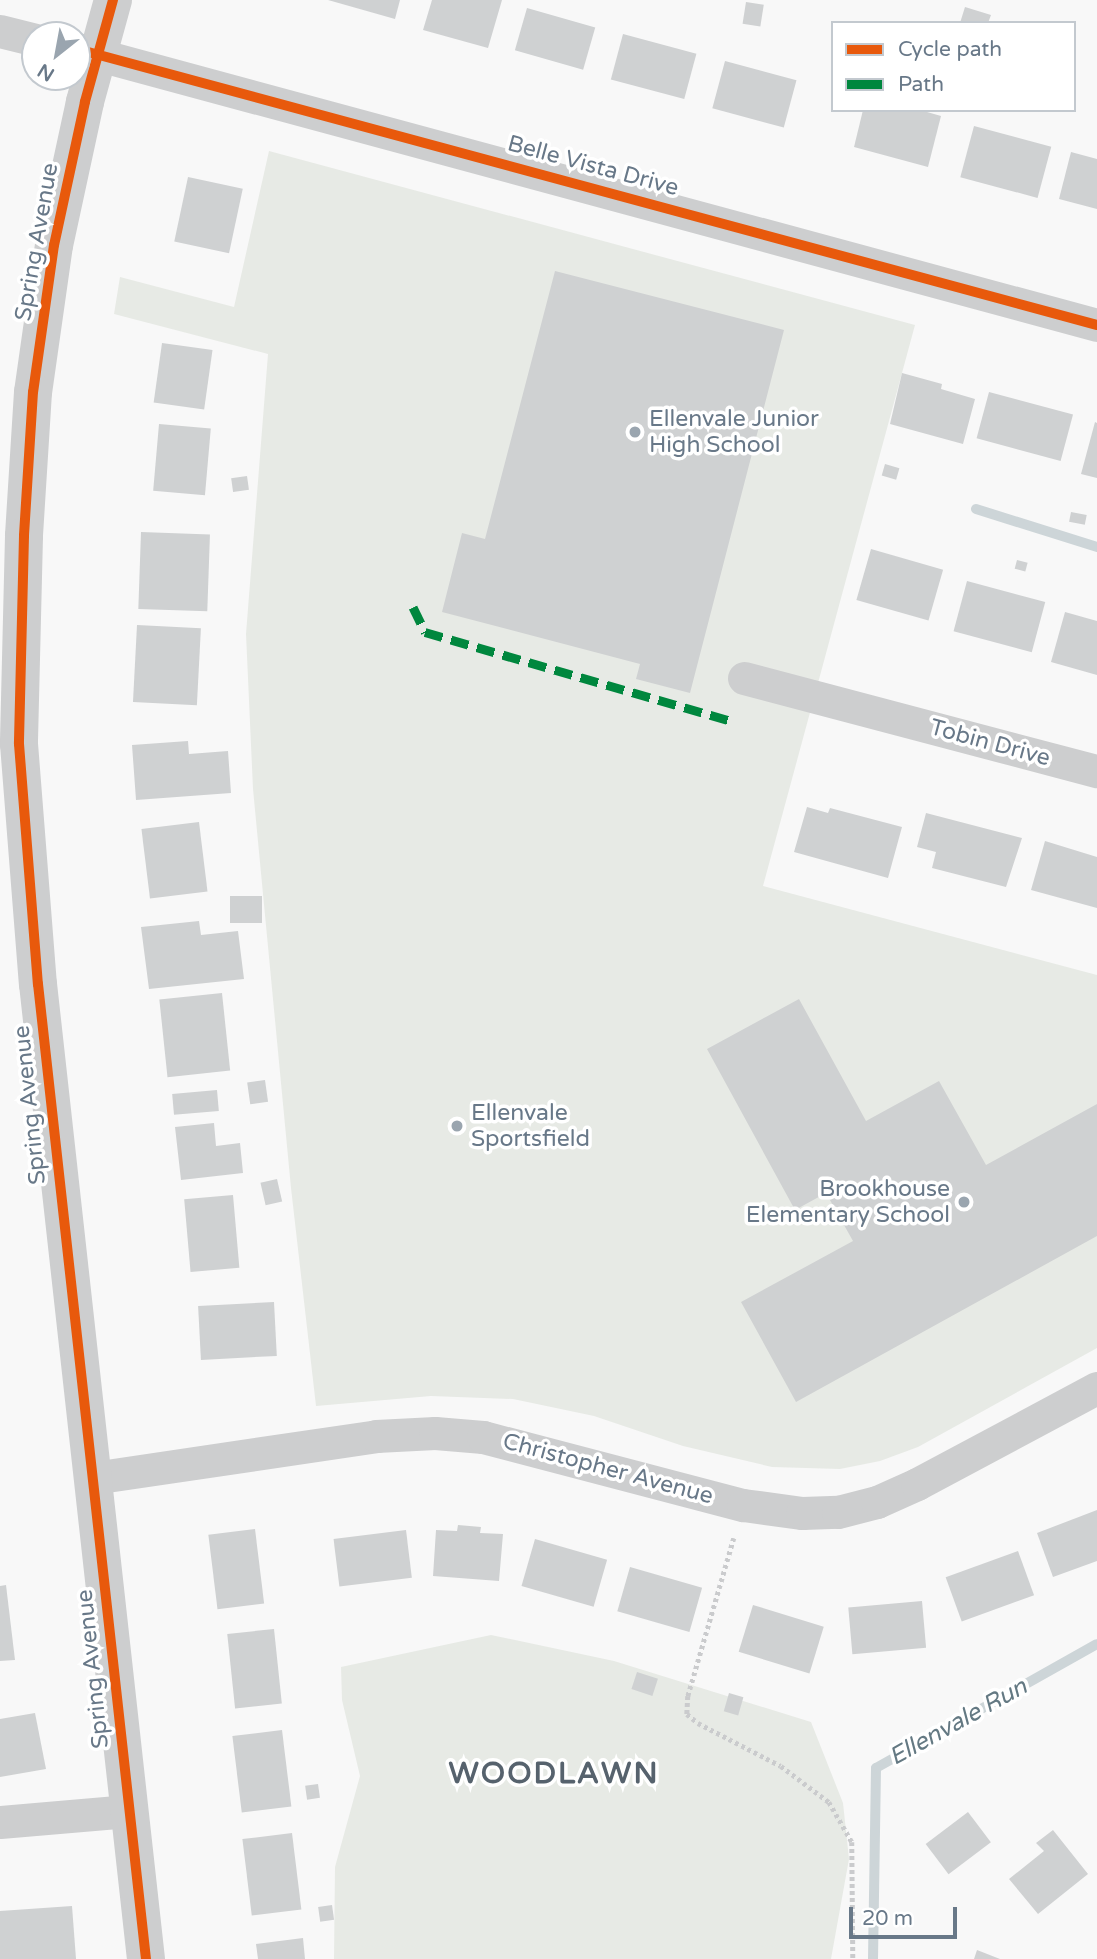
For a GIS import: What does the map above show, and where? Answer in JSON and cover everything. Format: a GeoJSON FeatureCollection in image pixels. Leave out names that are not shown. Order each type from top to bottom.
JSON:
{"type":"FeatureCollection","features":[{"type":"Feature","properties":{"kind":"street","name":"Spring Avenue"},"geometry":{"type":"LineString","coordinates":[[91,45],[113,0]]}},
{"type":"Feature","properties":{"kind":"street"},"geometry":{"type":"LineString","coordinates":[[0,31],[21,36]]}},
{"type":"Feature","properties":{"kind":"street","name":"Belle Vista Drive"},"geometry":{"type":"LineString","coordinates":[[91,52],[1097,325]]}},
{"type":"Feature","properties":{"kind":"street","name":"Spring Avenue"},"geometry":{"type":"LineString","coordinates":[[81,91],[54,245],[12,535],[19,744],[24,834],[146,1959]]}},
{"type":"Feature","properties":{"kind":"street","name":"Tobin Drive"},"geometry":{"type":"LineString","coordinates":[[744,678],[1097,771]]}},
{"type":"Feature","properties":{"kind":"street","name":"Christopher Avenue"},"geometry":{"type":"LineString","coordinates":[[93,1478],[376,1436],[435,1433],[483,1437],[743,1505],[802,1513],[838,1512],[877,1502],[917,1485],[1097,1388]]}},
{"type":"Feature","properties":{"kind":"street"},"geometry":{"type":"LineString","coordinates":[[0,1822],[129,1811]]}},
{"type":"Feature","properties":{"kind":"path"},"geometry":{"type":"LineString","coordinates":[[743,1505],[688,1696],[687,1714],[698,1723],[781,1766],[829,1802],[852,1842],[853,1959]]}},
{"type":"Feature","properties":{"kind":"shaded area"},"geometry":{"type":"Polygon","coordinates":[[[269,151],[915,325],[763,886],[1097,975],[1097,1348],[918,1447],[880,1461],[840,1469],[772,1467],[683,1446],[594,1416],[513,1399],[431,1396],[316,1406],[291,1188],[253,789],[246,634],[268,354],[114,314],[120,277],[234,307],[269,151]]]}},
{"type":"Feature","properties":{"kind":"shaded area"},"geometry":{"type":"Polygon","coordinates":[[[491,1635],[614,1661],[811,1722],[843,1803],[849,1859],[831,1959],[334,1959],[335,1867],[360,1776],[342,1700],[341,1667],[491,1635]]]}},
{"type":"Feature","properties":{"kind":"building"},"geometry":{"type":"Polygon","coordinates":[[[328,0],[400,0],[395,19],[328,0]]]}},
{"type":"Feature","properties":{"kind":"building"},"geometry":{"type":"Polygon","coordinates":[[[432,0],[502,0],[488,48],[423,30],[432,0]]]}},
{"type":"Feature","properties":{"kind":"building"},"geometry":{"type":"Polygon","coordinates":[[[746,2],[764,5],[760,27],[743,24],[746,2]]]}},
{"type":"Feature","properties":{"kind":"building"},"geometry":{"type":"Polygon","coordinates":[[[965,7],[991,15],[989,21],[961,21],[965,7]]]}},
{"type":"Feature","properties":{"kind":"building"},"geometry":{"type":"Polygon","coordinates":[[[527,8],[595,28],[583,70],[515,50],[527,8]]]}},
{"type":"Feature","properties":{"kind":"building"},"geometry":{"type":"Polygon","coordinates":[[[623,34],[696,54],[684,99],[611,79],[623,34]]]}},
{"type":"Feature","properties":{"kind":"building"},"geometry":{"type":"Polygon","coordinates":[[[725,61],[796,80],[784,127],[712,108],[725,61]]]}},
{"type":"Feature","properties":{"kind":"building"},"geometry":{"type":"Polygon","coordinates":[[[863,112],[927,112],[941,116],[928,167],[854,147],[863,112]]]}},
{"type":"Feature","properties":{"kind":"building"},"geometry":{"type":"Polygon","coordinates":[[[974,126],[1051,147],[1038,198],[960,177],[974,126]]]}},
{"type":"Feature","properties":{"kind":"building"},"geometry":{"type":"Polygon","coordinates":[[[1071,152],[1097,159],[1097,209],[1059,199],[1071,152]]]}},
{"type":"Feature","properties":{"kind":"building"},"geometry":{"type":"Polygon","coordinates":[[[188,177],[243,189],[229,253],[174,242],[188,177]]]}},
{"type":"Feature","properties":{"kind":"building","name":"Ellenvale Junior High School"},"geometry":{"type":"Polygon","coordinates":[[[555,271],[784,330],[690,693],[636,679],[640,664],[442,612],[462,533],[485,539],[555,271]]]}},
{"type":"Feature","properties":{"kind":"building"},"geometry":{"type":"Polygon","coordinates":[[[162,343],[213,350],[204,410],[154,402],[162,343]]]}},
{"type":"Feature","properties":{"kind":"building"},"geometry":{"type":"Polygon","coordinates":[[[902,373],[942,384],[941,389],[975,399],[963,444],[890,424],[902,373]]]}},
{"type":"Feature","properties":{"kind":"building"},"geometry":{"type":"Polygon","coordinates":[[[989,392],[1073,415],[1061,461],[977,438],[989,392]]]}},
{"type":"Feature","properties":{"kind":"building"},"geometry":{"type":"Polygon","coordinates":[[[1095,422],[1097,423],[1097,478],[1081,474],[1095,422]]]}},
{"type":"Feature","properties":{"kind":"building"},"geometry":{"type":"Polygon","coordinates":[[[159,424],[211,429],[205,495],[153,491],[159,424]]]}},
{"type":"Feature","properties":{"kind":"building"},"geometry":{"type":"Polygon","coordinates":[[[885,464],[899,468],[896,480],[882,476],[885,464]]]}},
{"type":"Feature","properties":{"kind":"building"},"geometry":{"type":"Polygon","coordinates":[[[247,476],[249,490],[233,492],[231,478],[247,476]]]}},
{"type":"Feature","properties":{"kind":"building"},"geometry":{"type":"Polygon","coordinates":[[[1071,512],[1087,515],[1085,525],[1069,522],[1071,512]]]}},
{"type":"Feature","properties":{"kind":"building"},"geometry":{"type":"Polygon","coordinates":[[[141,532],[210,534],[207,611],[138,609],[141,532]]]}},
{"type":"Feature","properties":{"kind":"building"},"geometry":{"type":"Polygon","coordinates":[[[871,549],[943,570],[928,621],[856,600],[871,549]]]}},
{"type":"Feature","properties":{"kind":"building"},"geometry":{"type":"Polygon","coordinates":[[[1017,560],[1028,563],[1025,572],[1015,569],[1017,560]]]}},
{"type":"Feature","properties":{"kind":"building"},"geometry":{"type":"Polygon","coordinates":[[[967,581],[1045,602],[1032,652],[954,631],[967,581]]]}},
{"type":"Feature","properties":{"kind":"building"},"geometry":{"type":"Polygon","coordinates":[[[1065,612],[1097,621],[1097,675],[1051,662],[1065,612]]]}},
{"type":"Feature","properties":{"kind":"building"},"geometry":{"type":"Polygon","coordinates":[[[137,625],[201,628],[197,705],[133,702],[137,625]]]}},
{"type":"Feature","properties":{"kind":"building"},"geometry":{"type":"Polygon","coordinates":[[[188,741],[189,754],[228,751],[231,793],[136,800],[132,745],[188,741]]]}},
{"type":"Feature","properties":{"kind":"building"},"geometry":{"type":"Polygon","coordinates":[[[807,807],[828,813],[830,808],[902,827],[888,878],[794,852],[807,807]]]}},
{"type":"Feature","properties":{"kind":"building"},"geometry":{"type":"Polygon","coordinates":[[[926,813],[1022,838],[1006,887],[932,868],[936,852],[917,847],[926,813]]]}},
{"type":"Feature","properties":{"kind":"building"},"geometry":{"type":"Polygon","coordinates":[[[199,822],[208,891],[150,899],[141,829],[199,822]]]}},
{"type":"Feature","properties":{"kind":"building"},"geometry":{"type":"Polygon","coordinates":[[[1045,841],[1097,857],[1097,908],[1031,890],[1045,841]]]}},
{"type":"Feature","properties":{"kind":"building"},"geometry":{"type":"Polygon","coordinates":[[[230,896],[262,896],[262,923],[230,923],[230,896]]]}},
{"type":"Feature","properties":{"kind":"building"},"geometry":{"type":"Polygon","coordinates":[[[199,921],[201,935],[238,931],[244,979],[149,989],[141,927],[199,921]]]}},
{"type":"Feature","properties":{"kind":"building"},"geometry":{"type":"Polygon","coordinates":[[[222,993],[230,1071],[167,1077],[159,1000],[222,993]]]}},
{"type":"Feature","properties":{"kind":"building","name":"Brookhouse Elementary School"},"geometry":{"type":"Polygon","coordinates":[[[799,999],[866,1121],[939,1081],[986,1165],[1097,1104],[1097,1236],[796,1402],[741,1302],[853,1241],[826,1193],[795,1210],[707,1049],[799,999]]]}},
{"type":"Feature","properties":{"kind":"building"},"geometry":{"type":"Polygon","coordinates":[[[265,1080],[268,1102],[250,1104],[247,1083],[265,1080]]]}},
{"type":"Feature","properties":{"kind":"building"},"geometry":{"type":"Polygon","coordinates":[[[217,1090],[219,1111],[174,1115],[172,1094],[217,1090]]]}},
{"type":"Feature","properties":{"kind":"building"},"geometry":{"type":"Polygon","coordinates":[[[214,1123],[216,1146],[240,1143],[243,1173],[181,1180],[175,1127],[214,1123]]]}},
{"type":"Feature","properties":{"kind":"building"},"geometry":{"type":"Polygon","coordinates":[[[277,1179],[282,1201],[266,1205],[260,1183],[277,1179]]]}},
{"type":"Feature","properties":{"kind":"building"},"geometry":{"type":"Polygon","coordinates":[[[233,1195],[239,1268],[191,1272],[184,1199],[233,1195]]]}},
{"type":"Feature","properties":{"kind":"building"},"geometry":{"type":"Polygon","coordinates":[[[274,1302],[277,1356],[201,1360],[198,1306],[274,1302]]]}},
{"type":"Feature","properties":{"kind":"building"},"geometry":{"type":"Polygon","coordinates":[[[1097,1510],[1097,1561],[1053,1577],[1037,1533],[1097,1510]]]}},
{"type":"Feature","properties":{"kind":"building"},"geometry":{"type":"Polygon","coordinates":[[[458,1525],[481,1527],[480,1533],[503,1534],[499,1581],[433,1576],[436,1530],[457,1531],[458,1525]]]}},
{"type":"Feature","properties":{"kind":"building"},"geometry":{"type":"Polygon","coordinates":[[[255,1529],[264,1603],[217,1609],[208,1535],[255,1529]]]}},
{"type":"Feature","properties":{"kind":"building"},"geometry":{"type":"Polygon","coordinates":[[[406,1530],[412,1578],[339,1587],[334,1539],[406,1530]]]}},
{"type":"Feature","properties":{"kind":"building"},"geometry":{"type":"Polygon","coordinates":[[[535,1539],[607,1560],[594,1607],[521,1586],[535,1539]]]}},
{"type":"Feature","properties":{"kind":"building"},"geometry":{"type":"Polygon","coordinates":[[[1018,1551],[1034,1595],[962,1622],[946,1577],[1018,1551]]]}},
{"type":"Feature","properties":{"kind":"building"},"geometry":{"type":"Polygon","coordinates":[[[630,1567],[702,1588],[689,1632],[617,1611],[630,1567]]]}},
{"type":"Feature","properties":{"kind":"building"},"geometry":{"type":"Polygon","coordinates":[[[6,1585],[15,1660],[0,1661],[0,1586],[6,1585]]]}},
{"type":"Feature","properties":{"kind":"building"},"geometry":{"type":"Polygon","coordinates":[[[922,1601],[926,1648],[852,1654],[848,1607],[922,1601]]]}},
{"type":"Feature","properties":{"kind":"building"},"geometry":{"type":"Polygon","coordinates":[[[753,1605],[824,1627],[809,1673],[739,1652],[753,1605]]]}},
{"type":"Feature","properties":{"kind":"building"},"geometry":{"type":"Polygon","coordinates":[[[274,1629],[282,1704],[235,1709],[227,1634],[274,1629]]]}},
{"type":"Feature","properties":{"kind":"building"},"geometry":{"type":"Polygon","coordinates":[[[637,1672],[658,1679],[652,1696],[631,1689],[637,1672]]]}},
{"type":"Feature","properties":{"kind":"building"},"geometry":{"type":"Polygon","coordinates":[[[729,1693],[743,1697],[738,1715],[724,1711],[729,1693]]]}},
{"type":"Feature","properties":{"kind":"building"},"geometry":{"type":"Polygon","coordinates":[[[35,1713],[46,1769],[0,1777],[0,1719],[35,1713]]]}},
{"type":"Feature","properties":{"kind":"building"},"geometry":{"type":"Polygon","coordinates":[[[282,1730],[291,1806],[242,1813],[232,1736],[282,1730]]]}},
{"type":"Feature","properties":{"kind":"building"},"geometry":{"type":"Polygon","coordinates":[[[318,1784],[320,1798],[307,1800],[305,1786],[318,1784]]]}},
{"type":"Feature","properties":{"kind":"building"},"geometry":{"type":"Polygon","coordinates":[[[968,1812],[991,1842],[949,1874],[926,1844],[968,1812]]]}},
{"type":"Feature","properties":{"kind":"building"},"geometry":{"type":"Polygon","coordinates":[[[1053,1830],[1088,1874],[1038,1914],[1009,1879],[1044,1851],[1036,1843],[1053,1830]]]}},
{"type":"Feature","properties":{"kind":"building"},"geometry":{"type":"Polygon","coordinates":[[[292,1833],[301,1909],[252,1916],[242,1839],[292,1833]]]}},
{"type":"Feature","properties":{"kind":"building"},"geometry":{"type":"Polygon","coordinates":[[[332,1905],[334,1920],[320,1922],[318,1907],[332,1905]]]}},
{"type":"Feature","properties":{"kind":"building"},"geometry":{"type":"Polygon","coordinates":[[[72,1906],[76,1959],[0,1959],[0,1911],[72,1906]]]}},
{"type":"Feature","properties":{"kind":"building"},"geometry":{"type":"Polygon","coordinates":[[[303,1938],[305,1959],[258,1959],[256,1944],[303,1938]]]}},
{"type":"Feature","properties":{"kind":"building"},"geometry":{"type":"Polygon","coordinates":[[[977,1950],[1000,1959],[974,1959],[977,1950]]]}},
{"type":"Feature","properties":{"kind":"waterway"},"geometry":{"type":"LineString","coordinates":[[976,509],[1097,547]]}},
{"type":"Feature","properties":{"kind":"waterway","name":"Ellenvale Run"},"geometry":{"type":"LineString","coordinates":[[873,1959],[876,1768],[1097,1644]]}},
{"type":"Feature","properties":{"kind":"marked path"},"geometry":{"type":"LineString","coordinates":[[413,607],[425,632],[732,721]]}},
{"type":"Feature","properties":{"kind":"cycle path"},"geometry":{"type":"LineString","coordinates":[[113,0],[85,102],[54,245],[33,392],[24,536],[19,744],[38,984],[146,1959]]}},
{"type":"Feature","properties":{"kind":"cycle path"},"geometry":{"type":"LineString","coordinates":[[91,53],[1097,325]]}},
{"type":"Feature","properties":{"kind":"place","name":"Ellenvale Junior High School"},"geometry":{"type":"Point","coordinates":[635,432]}},
{"type":"Feature","properties":{"kind":"place","name":"Ellenvale Sportsfield"},"geometry":{"type":"Point","coordinates":[457,1126]}},
{"type":"Feature","properties":{"kind":"place","name":"Brookhouse Elementary School"},"geometry":{"type":"Point","coordinates":[964,1202]}},
{"type":"Feature","properties":{"kind":"district","name":"WOODLAWN"},"geometry":{"type":"Point","coordinates":[554,1774]}}]}
